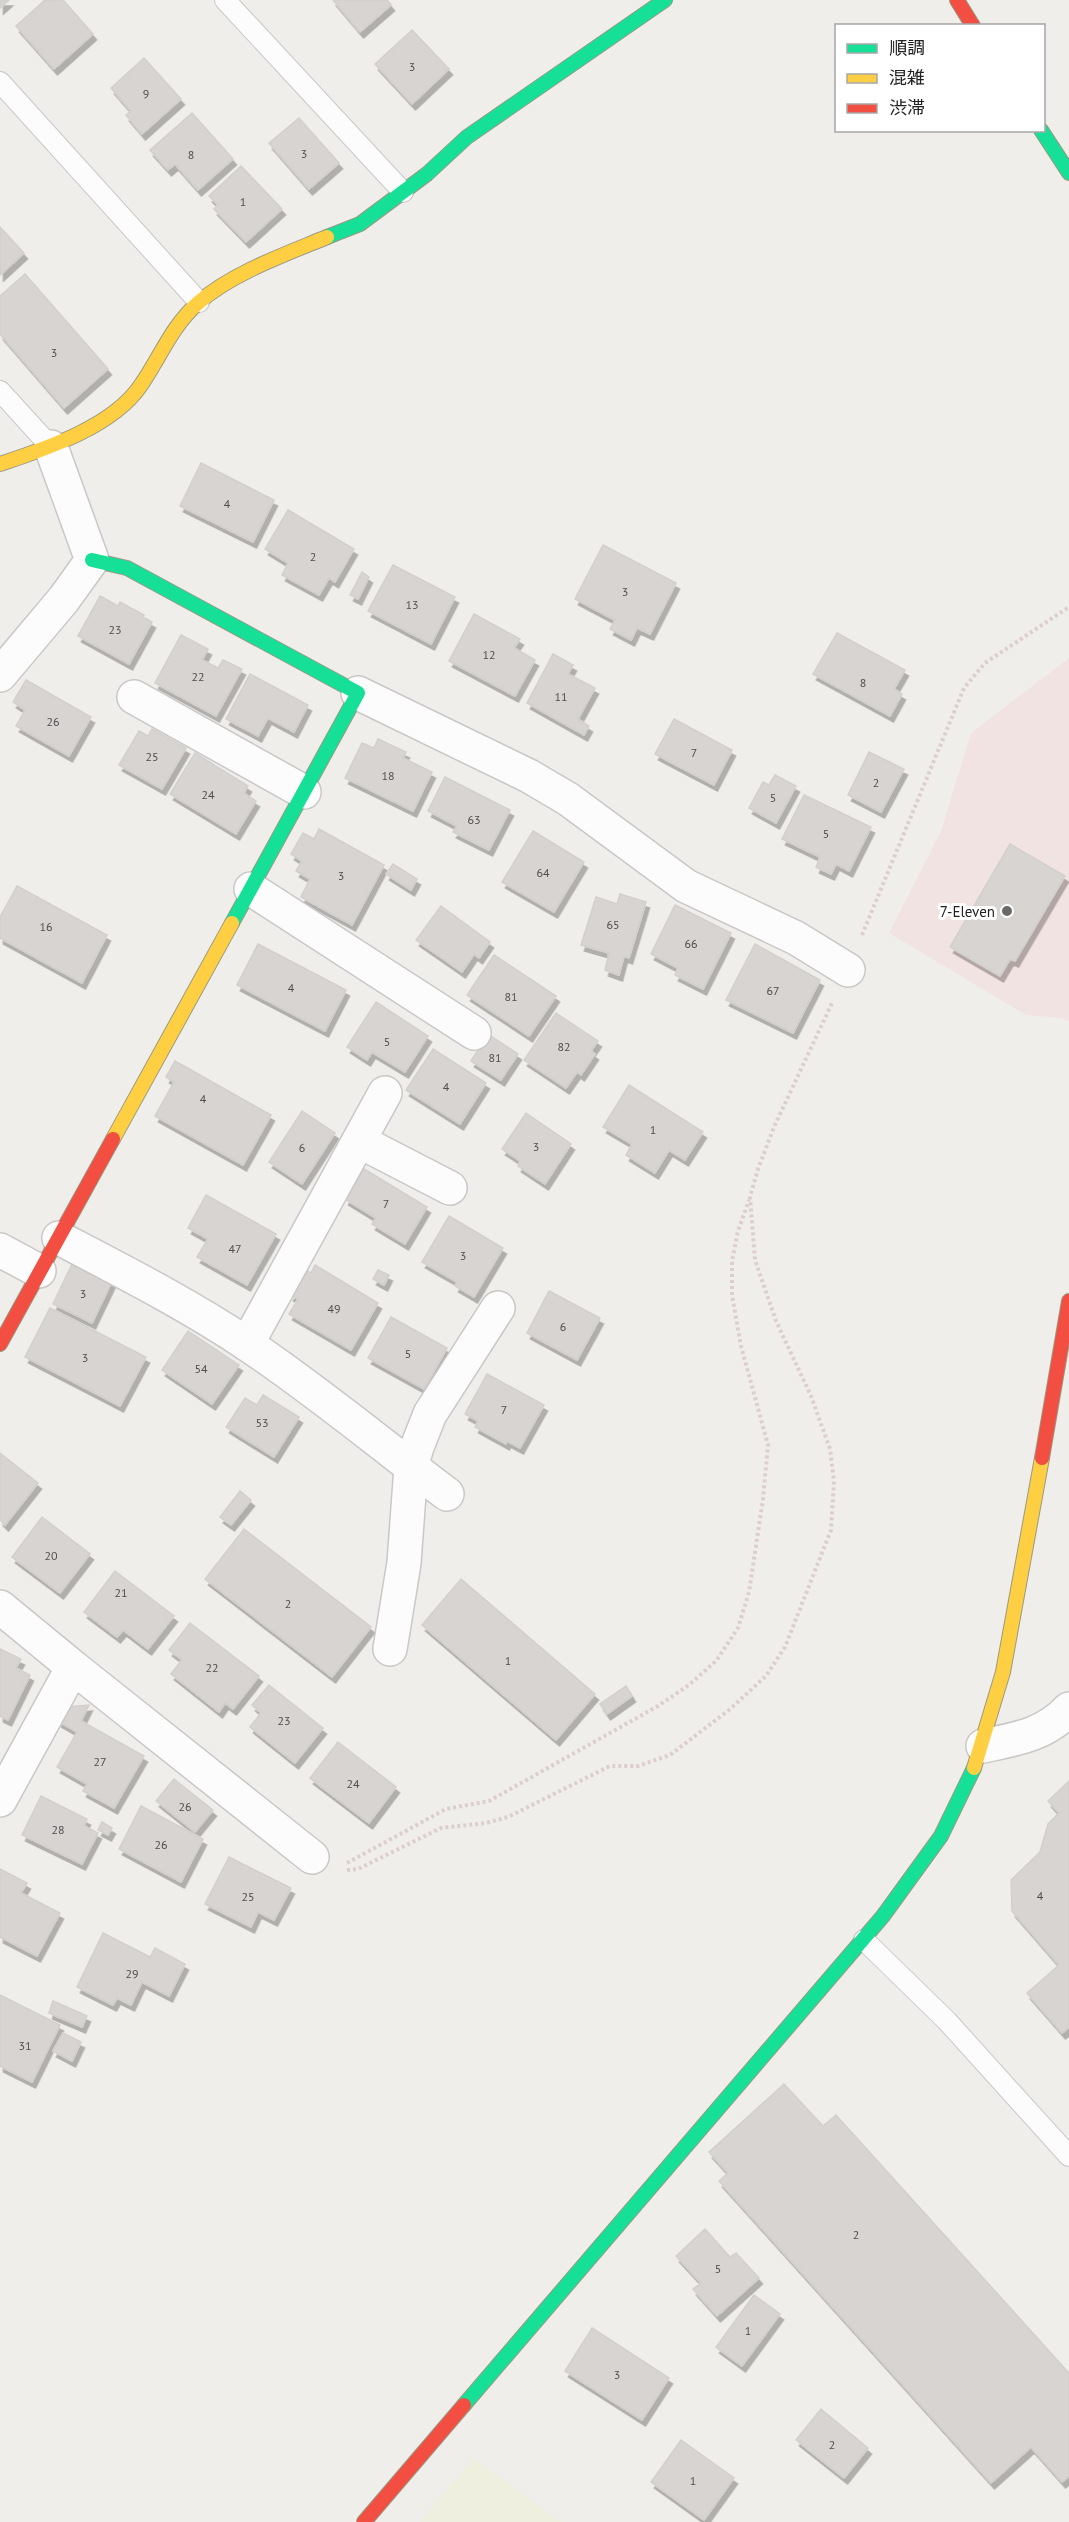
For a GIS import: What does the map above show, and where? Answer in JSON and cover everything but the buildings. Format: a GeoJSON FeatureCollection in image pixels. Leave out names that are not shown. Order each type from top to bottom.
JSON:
{"type":"FeatureCollection","features":[{"type":"Feature","properties":{"kind":"street"},"geometry":{"type":"LineString","coordinates":[[0,464],[51,447],[112,414],[140,387],[173,328],[200,302],[255,267],[360,224],[427,174],[467,137],[665,0]]}},
{"type":"Feature","properties":{"kind":"street"},"geometry":{"type":"LineString","coordinates":[[957,0],[972,24]]}},
{"type":"Feature","properties":{"kind":"street"},"geometry":{"type":"LineString","coordinates":[[1042,132],[1069,173]]}},
{"type":"Feature","properties":{"kind":"street"},"geometry":{"type":"LineString","coordinates":[[51,447],[92,560]]}},
{"type":"Feature","properties":{"kind":"street"},"geometry":{"type":"LineString","coordinates":[[0,675],[64,599],[92,560]]}},
{"type":"Feature","properties":{"kind":"street"},"geometry":{"type":"LineString","coordinates":[[92,560],[127,568],[358,693],[529,776],[568,799],[686,886],[796,938],[848,970]]}},
{"type":"Feature","properties":{"kind":"street"},"geometry":{"type":"LineString","coordinates":[[0,1344],[358,693]]}},
{"type":"Feature","properties":{"kind":"street"},"geometry":{"type":"LineString","coordinates":[[134,697],[304,792]]}},
{"type":"Feature","properties":{"kind":"street"},"geometry":{"type":"LineString","coordinates":[[251,889],[474,1033]]}},
{"type":"Feature","properties":{"kind":"street"},"geometry":{"type":"LineString","coordinates":[[247,1344],[385,1093]]}},
{"type":"Feature","properties":{"kind":"street"},"geometry":{"type":"LineString","coordinates":[[359,1141],[450,1188]]}},
{"type":"Feature","properties":{"kind":"street"},"geometry":{"type":"LineString","coordinates":[[59,1238],[159,1290],[247,1344],[298,1379],[447,1494]]}},
{"type":"Feature","properties":{"kind":"street"},"geometry":{"type":"LineString","coordinates":[[0,1250],[39,1271]]}},
{"type":"Feature","properties":{"kind":"street"},"geometry":{"type":"LineString","coordinates":[[364,2522],[864,1940],[924,1863],[956,1808],[983,1746],[1000,1687],[1018,1602],[1069,1301]]}},
{"type":"Feature","properties":{"kind":"street"},"geometry":{"type":"LineString","coordinates":[[390,1649],[404,1563],[411,1467],[417,1447],[430,1414],[498,1308]]}},
{"type":"Feature","properties":{"kind":"street"},"geometry":{"type":"LineString","coordinates":[[0,1607],[312,1857]]}},
{"type":"Feature","properties":{"kind":"street"},"geometry":{"type":"LineString","coordinates":[[0,1800],[73,1667]]}},
{"type":"Feature","properties":{"kind":"street"},"geometry":{"type":"LineString","coordinates":[[983,1746],[1035,1734],[1060,1719],[1069,1709]]}},
{"type":"Feature","properties":{"kind":"lane"},"geometry":{"type":"LineString","coordinates":[[225,0],[404,192]]}},
{"type":"Feature","properties":{"kind":"lane"},"geometry":{"type":"LineString","coordinates":[[0,82],[200,302]]}},
{"type":"Feature","properties":{"kind":"lane"},"geometry":{"type":"LineString","coordinates":[[0,391],[51,447]]}},
{"type":"Feature","properties":{"kind":"lane"},"geometry":{"type":"LineString","coordinates":[[864,1940],[947,2020],[1069,2156]]}},
{"type":"Feature","properties":{"kind":"path"},"geometry":{"type":"LineString","coordinates":[[312,1857],[328,1863],[345,1863],[446,1809],[489,1801],[658,1706],[689,1685],[716,1661],[738,1628],[749,1592],[763,1499],[768,1445],[741,1346],[732,1295],[734,1251],[738,1231],[758,1169],[774,1127],[848,970],[964,688],[985,663],[1069,607]]}},
{"type":"Feature","properties":{"kind":"path"},"geometry":{"type":"LineString","coordinates":[[312,1857],[331,1872],[358,1869],[441,1828],[486,1823],[508,1817],[610,1766],[638,1766],[670,1755],[729,1710],[766,1676],[785,1647],[831,1530],[834,1481],[830,1449],[815,1407],[776,1321],[755,1260],[750,1197]]}},
{"type":"Feature","properties":{"kind":"shaded area"},"geometry":{"type":"Polygon","coordinates":[[[1069,658],[1069,1022],[1062,1018],[1026,1015],[889,933],[941,831],[971,733],[1069,658]]]}},
{"type":"Feature","properties":{"kind":"green space"},"geometry":{"type":"Polygon","coordinates":[[[473,2458],[562,2522],[420,2522],[473,2458]]]}},
{"type":"Feature","properties":{"kind":"traffic: fast"},"geometry":{"type":"LineString","coordinates":[[327,237],[360,224],[427,174],[467,137],[665,0]]}},
{"type":"Feature","properties":{"kind":"traffic: fast"},"geometry":{"type":"LineString","coordinates":[[1042,132],[1069,173]]}},
{"type":"Feature","properties":{"kind":"traffic: fast"},"geometry":{"type":"LineString","coordinates":[[92,560],[127,568],[358,693],[232,923]]}},
{"type":"Feature","properties":{"kind":"traffic: fast"},"geometry":{"type":"LineString","coordinates":[[464,2405],[883,1916],[941,1836],[974,1768]]}},
{"type":"Feature","properties":{"kind":"traffic: slow"},"geometry":{"type":"LineString","coordinates":[[0,464],[77,435],[113,413],[129,400],[141,385],[173,332],[198,303],[243,273],[327,237]]}},
{"type":"Feature","properties":{"kind":"traffic: slow"},"geometry":{"type":"LineString","coordinates":[[113,1139],[232,923]]}},
{"type":"Feature","properties":{"kind":"traffic: slow"},"geometry":{"type":"LineString","coordinates":[[974,1768],[1003,1672],[1042,1458]]}},
{"type":"Feature","properties":{"kind":"traffic: jam"},"geometry":{"type":"LineString","coordinates":[[957,0],[972,24]]}},
{"type":"Feature","properties":{"kind":"traffic: jam"},"geometry":{"type":"LineString","coordinates":[[0,1344],[113,1139]]}},
{"type":"Feature","properties":{"kind":"traffic: jam"},"geometry":{"type":"LineString","coordinates":[[1042,1458],[1069,1301]]}},
{"type":"Feature","properties":{"kind":"traffic: jam"},"geometry":{"type":"LineString","coordinates":[[364,2522],[464,2405]]}},
{"type":"Feature","properties":{"kind":"place","name":"7-Eleven"},"geometry":{"type":"Point","coordinates":[1007,911]}}]}
